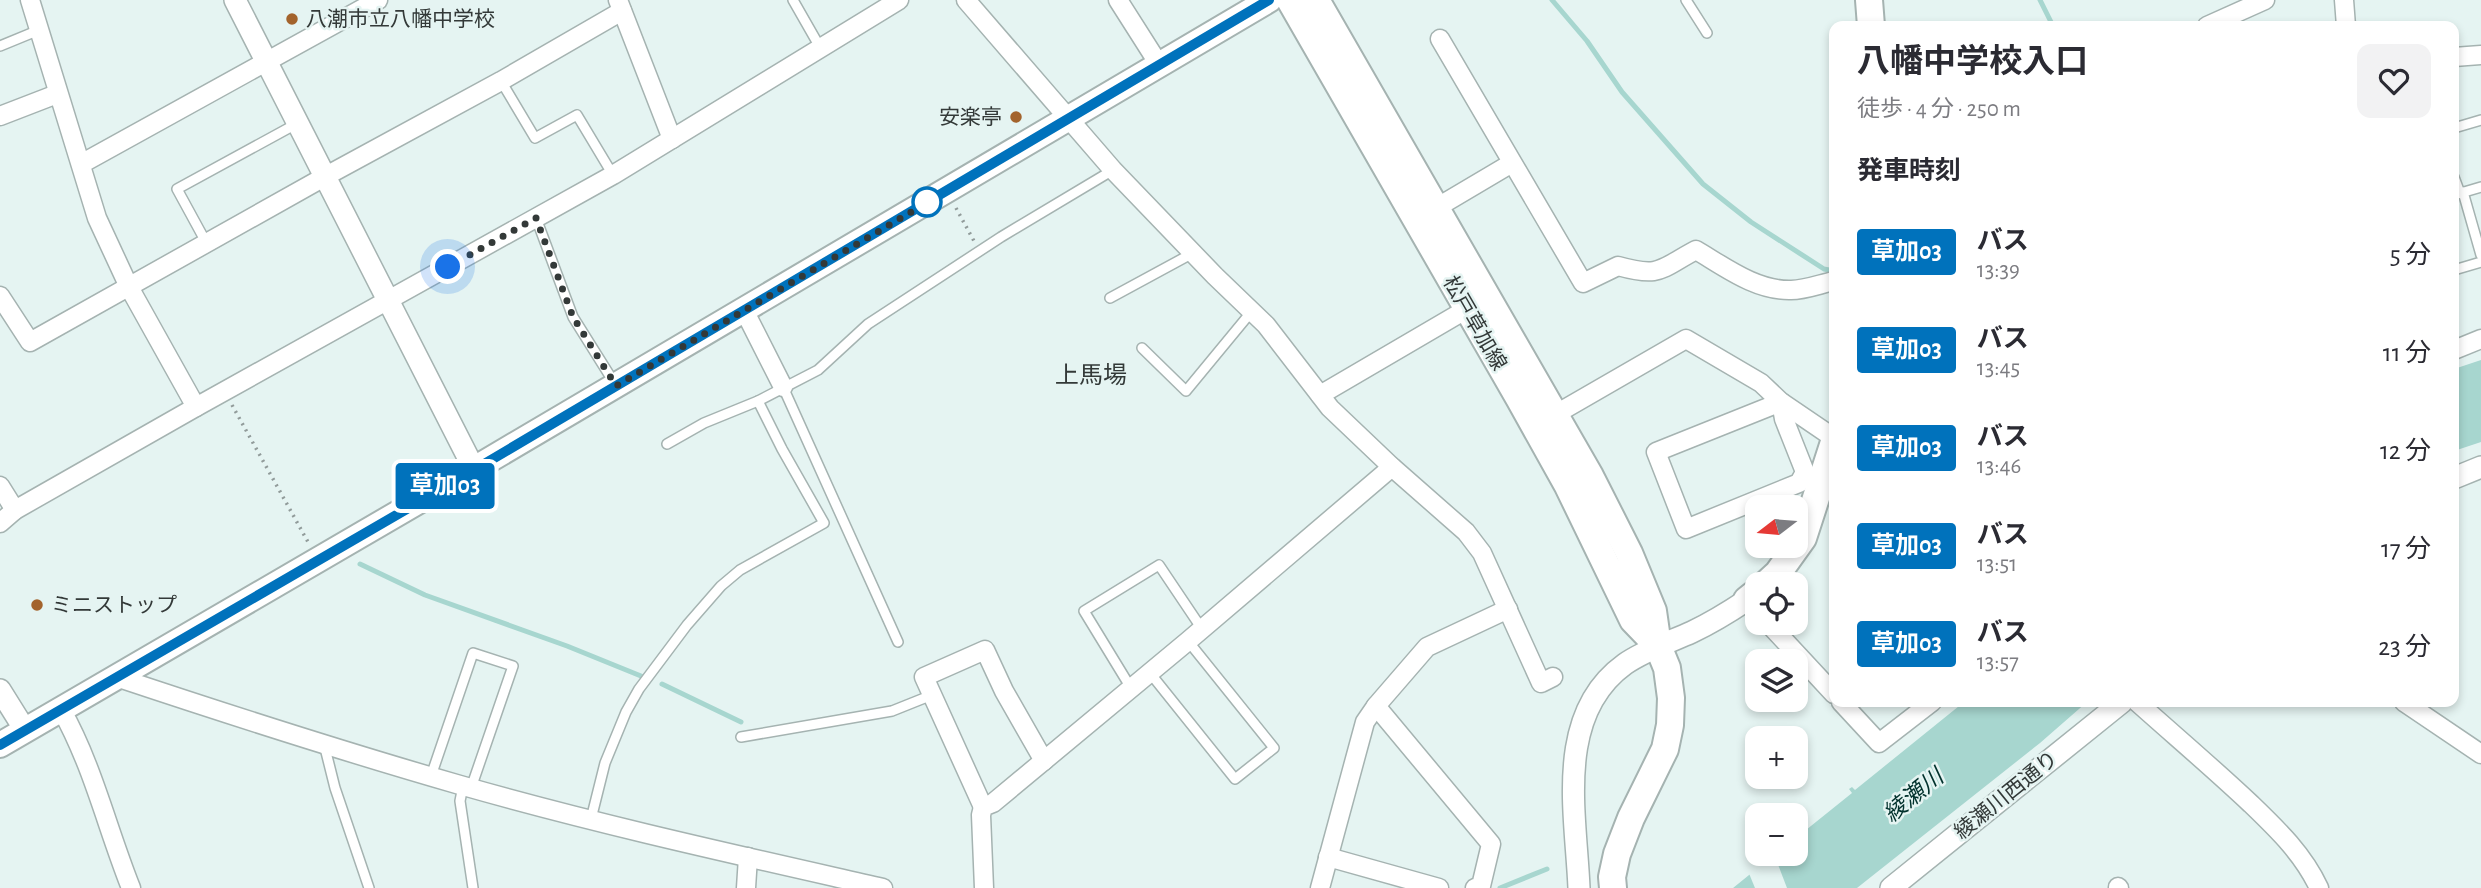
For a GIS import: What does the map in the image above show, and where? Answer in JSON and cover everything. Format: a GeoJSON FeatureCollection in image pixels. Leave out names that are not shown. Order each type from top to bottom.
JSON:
{"type":"FeatureCollection","features":[{"type":"Feature","properties":{"kind":"main road"},"geometry":{"type":"LineString","coordinates":[[0,745],[474,470],[1269,0]]}},
{"type":"Feature","properties":{"kind":"main road","name":"松戸草加線"},"geometry":{"type":"LineString","coordinates":[[1290,0],[1568,486],[1633,620],[1658,646]]}},
{"type":"Feature","properties":{"kind":"main road","name":"松戸草加線"},"geometry":{"type":"LineString","coordinates":[[1316,0],[1556,414],[1629,553],[1653,611],[1658,646],[1667,668],[1670,725],[1665,749],[1631,818],[1617,854],[1612,877],[1613,888]]}},
{"type":"Feature","properties":{"kind":"main road"},"geometry":{"type":"LineString","coordinates":[[1869,0],[1871,21]]}},
{"type":"Feature","properties":{"kind":"main road"},"geometry":{"type":"LineString","coordinates":[[1779,572],[1804,538],[1829,456]]}},
{"type":"Feature","properties":{"kind":"street"},"geometry":{"type":"LineString","coordinates":[[30,0],[97,218],[129,288],[196,407]]}},
{"type":"Feature","properties":{"kind":"street"},"geometry":{"type":"LineString","coordinates":[[235,0],[474,470]]}},
{"type":"Feature","properties":{"kind":"street"},"geometry":{"type":"LineString","coordinates":[[80,164],[378,0]]}},
{"type":"Feature","properties":{"kind":"street"},"geometry":{"type":"LineString","coordinates":[[0,523],[15,510],[224,391],[613,175],[899,0]]}},
{"type":"Feature","properties":{"kind":"street"},"geometry":{"type":"LineString","coordinates":[[966,0],[1113,170],[1266,325],[1330,408],[1391,467],[1466,533],[1482,553],[1541,683],[1553,677]]}},
{"type":"Feature","properties":{"kind":"street"},"geometry":{"type":"LineString","coordinates":[[1118,0],[1160,66]]}},
{"type":"Feature","properties":{"kind":"street"},"geometry":{"type":"LineString","coordinates":[[2218,21],[2265,0]]}},
{"type":"Feature","properties":{"kind":"street"},"geometry":{"type":"LineString","coordinates":[[2344,0],[2346,21]]}},
{"type":"Feature","properties":{"kind":"street"},"geometry":{"type":"LineString","coordinates":[[2,303],[30,342],[501,81],[620,5],[672,139]]}},
{"type":"Feature","properties":{"kind":"street"},"geometry":{"type":"LineString","coordinates":[[1440,39],[1583,283],[1618,266],[1642,273],[1656,272],[1696,250],[1733,273],[1772,289],[1794,290],[1829,282]]}},
{"type":"Feature","properties":{"kind":"street"},"geometry":{"type":"LineString","coordinates":[[2459,57],[2481,55]]}},
{"type":"Feature","properties":{"kind":"street"},"geometry":{"type":"LineString","coordinates":[[0,116],[57,93]]}},
{"type":"Feature","properties":{"kind":"street"},"geometry":{"type":"LineString","coordinates":[[1436,208],[1512,163]]}},
{"type":"Feature","properties":{"kind":"street"},"geometry":{"type":"LineString","coordinates":[[1320,395],[1467,309]]}},
{"type":"Feature","properties":{"kind":"street"},"geometry":{"type":"LineString","coordinates":[[744,310],[783,387]]}},
{"type":"Feature","properties":{"kind":"street"},"geometry":{"type":"LineString","coordinates":[[2459,347],[2481,339]]}},
{"type":"Feature","properties":{"kind":"street"},"geometry":{"type":"LineString","coordinates":[[1556,414],[1686,340],[1760,383],[1829,436]]}},
{"type":"Feature","properties":{"kind":"street"},"geometry":{"type":"LineString","coordinates":[[1781,401],[1784,419],[1805,472],[1798,483],[1686,528],[1656,452],[1781,401]]}},
{"type":"Feature","properties":{"kind":"street"},"geometry":{"type":"LineString","coordinates":[[983,807],[993,803],[1150,673],[1391,467]]}},
{"type":"Feature","properties":{"kind":"street"},"geometry":{"type":"LineString","coordinates":[[2459,476],[2481,467]]}},
{"type":"Feature","properties":{"kind":"street"},"geometry":{"type":"LineString","coordinates":[[0,486],[15,510]]}},
{"type":"Feature","properties":{"kind":"street"},"geometry":{"type":"LineString","coordinates":[[1579,888],[1574,790],[1575,748],[1585,714],[1602,687],[1624,665],[1745,603]]}},
{"type":"Feature","properties":{"kind":"street"},"geometry":{"type":"LineString","coordinates":[[1320,888],[1365,722],[1427,647],[1508,609]]}},
{"type":"Feature","properties":{"kind":"street"},"geometry":{"type":"LineString","coordinates":[[1779,635],[1829,689]]}},
{"type":"Feature","properties":{"kind":"street"},"geometry":{"type":"LineString","coordinates":[[984,888],[983,807],[924,677],[985,650],[1004,691],[1044,761]]}},
{"type":"Feature","properties":{"kind":"street"},"geometry":{"type":"LineString","coordinates":[[116,677],[467,787],[883,888]]}},
{"type":"Feature","properties":{"kind":"street"},"geometry":{"type":"LineString","coordinates":[[0,690],[25,730]]}},
{"type":"Feature","properties":{"kind":"street"},"geometry":{"type":"LineString","coordinates":[[1376,706],[1491,845],[1481,886],[1475,888]]}},
{"type":"Feature","properties":{"kind":"street"},"geometry":{"type":"LineString","coordinates":[[1846,707],[1879,743],[1926,707]]}},
{"type":"Feature","properties":{"kind":"street","name":"綾瀬川西通り"},"geometry":{"type":"LineString","coordinates":[[1891,888],[2116,707]]}},
{"type":"Feature","properties":{"kind":"street"},"geometry":{"type":"LineString","coordinates":[[2143,707],[2231,785],[2293,846],[2303,858],[2319,888]]}},
{"type":"Feature","properties":{"kind":"street"},"geometry":{"type":"LineString","coordinates":[[2411,707],[2481,754]]}},
{"type":"Feature","properties":{"kind":"street"},"geometry":{"type":"LineString","coordinates":[[61,709],[98,791],[114,847],[131,888]]}},
{"type":"Feature","properties":{"kind":"street"},"geometry":{"type":"LineString","coordinates":[[746,888],[748,857]]}},
{"type":"Feature","properties":{"kind":"street"},"geometry":{"type":"LineString","coordinates":[[1328,857],[1439,888]]}},
{"type":"Feature","properties":{"kind":"lane"},"geometry":{"type":"LineString","coordinates":[[793,0],[821,49]]}},
{"type":"Feature","properties":{"kind":"lane"},"geometry":{"type":"LineString","coordinates":[[1686,0],[1707,33]]}},
{"type":"Feature","properties":{"kind":"lane"},"geometry":{"type":"LineString","coordinates":[[0,46],[39,30]]}},
{"type":"Feature","properties":{"kind":"lane"},"geometry":{"type":"LineString","coordinates":[[501,81],[535,138],[577,115],[613,175]]}},
{"type":"Feature","properties":{"kind":"lane"},"geometry":{"type":"LineString","coordinates":[[2459,127],[2481,120]]}},
{"type":"Feature","properties":{"kind":"lane"},"geometry":{"type":"LineString","coordinates":[[207,244],[177,189],[298,123]]}},
{"type":"Feature","properties":{"kind":"lane"},"geometry":{"type":"LineString","coordinates":[[667,444],[704,423],[758,401],[818,370],[867,324],[1113,170]]}},
{"type":"Feature","properties":{"kind":"lane"},"geometry":{"type":"LineString","coordinates":[[2481,187],[2459,193],[2481,255]]}},
{"type":"Feature","properties":{"kind":"lane"},"geometry":{"type":"LineString","coordinates":[[536,218],[573,317],[616,386]]}},
{"type":"Feature","properties":{"kind":"lane"},"geometry":{"type":"LineString","coordinates":[[1110,298],[1193,253]]}},
{"type":"Feature","properties":{"kind":"lane"},"geometry":{"type":"LineString","coordinates":[[2459,269],[2481,262]]}},
{"type":"Feature","properties":{"kind":"lane"},"geometry":{"type":"LineString","coordinates":[[1142,348],[1186,391],[1252,311]]}},
{"type":"Feature","properties":{"kind":"lane"},"geometry":{"type":"LineString","coordinates":[[783,387],[898,642]]}},
{"type":"Feature","properties":{"kind":"lane"},"geometry":{"type":"LineString","coordinates":[[591,819],[605,763],[625,712],[687,625],[721,586],[740,570],[824,523],[758,401]]}},
{"type":"Feature","properties":{"kind":"lane"},"geometry":{"type":"LineString","coordinates":[[1131,688],[1084,611],[1159,565],[1202,629]]}},
{"type":"Feature","properties":{"kind":"lane"},"geometry":{"type":"LineString","coordinates":[[1150,673],[1235,779],[1274,748],[1188,641]]}},
{"type":"Feature","properties":{"kind":"lane"},"geometry":{"type":"LineString","coordinates":[[431,776],[473,653],[513,666],[460,801],[473,888]]}},
{"type":"Feature","properties":{"kind":"lane"},"geometry":{"type":"LineString","coordinates":[[741,737],[892,710],[932,695]]}},
{"type":"Feature","properties":{"kind":"lane"},"geometry":{"type":"LineString","coordinates":[[324,744],[335,788],[369,888]]}},
{"type":"Feature","properties":{"kind":"path"},"geometry":{"type":"LineString","coordinates":[[959,213],[980,251]]}},
{"type":"Feature","properties":{"kind":"path"},"geometry":{"type":"LineString","coordinates":[[224,391],[309,544]]}},
{"type":"Feature","properties":{"kind":"water"},"geometry":{"type":"Polygon","coordinates":[[[2481,360],[2481,442],[2459,449],[2459,367],[2481,360]]]}},
{"type":"Feature","properties":{"kind":"water","name":"綾瀬川"},"geometry":{"type":"Polygon","coordinates":[[[1958,707],[2081,707],[1857,888],[1733,888],[1760,866],[1808,866],[1808,828],[1852,793],[1849,789],[1852,787],[1855,790],[1958,707]]]}},
{"type":"Feature","properties":{"kind":"pier"},"geometry":{"type":"Polygon","coordinates":[[[1754,866],[1779,866],[1787,888],[1755,888],[1748,871],[1754,866]]]}},
{"type":"Feature","properties":{"kind":"waterway"},"geometry":{"type":"LineString","coordinates":[[1552,0],[1587,41],[1622,92],[1703,184],[1751,222],[1829,270]]}},
{"type":"Feature","properties":{"kind":"waterway"},"geometry":{"type":"LineString","coordinates":[[2040,0],[2050,21]]}},
{"type":"Feature","properties":{"kind":"waterway"},"geometry":{"type":"LineString","coordinates":[[360,564],[425,595],[567,646],[641,676]]}},
{"type":"Feature","properties":{"kind":"waterway"},"geometry":{"type":"LineString","coordinates":[[662,684],[741,722]]}},
{"type":"Feature","properties":{"kind":"waterway"},"geometry":{"type":"LineString","coordinates":[[1500,888],[1547,869]]}},
{"type":"Feature","properties":{"kind":"bus line","name":"草加03"},"geometry":{"type":"LineString","coordinates":[[0,745],[474,470],[1269,0]]}},
{"type":"Feature","properties":{"kind":"place","name":"八潮市立八幡中学校"},"geometry":{"type":"Point","coordinates":[292,19]}},
{"type":"Feature","properties":{"kind":"place","name":"安楽亭"},"geometry":{"type":"Point","coordinates":[1016,117]}},
{"type":"Feature","properties":{"kind":"place","name":"ミニストップ"},"geometry":{"type":"Point","coordinates":[37,605]}},
{"type":"Feature","properties":{"kind":"district","name":"上馬場"},"geometry":{"type":"Point","coordinates":[1091,375]}},
{"type":"Feature","properties":{"kind":"route"},"geometry":{"type":"LineString","coordinates":[[448,267],[536,218],[573,317],[616,386],[935,198],[927,202]]}}]}
